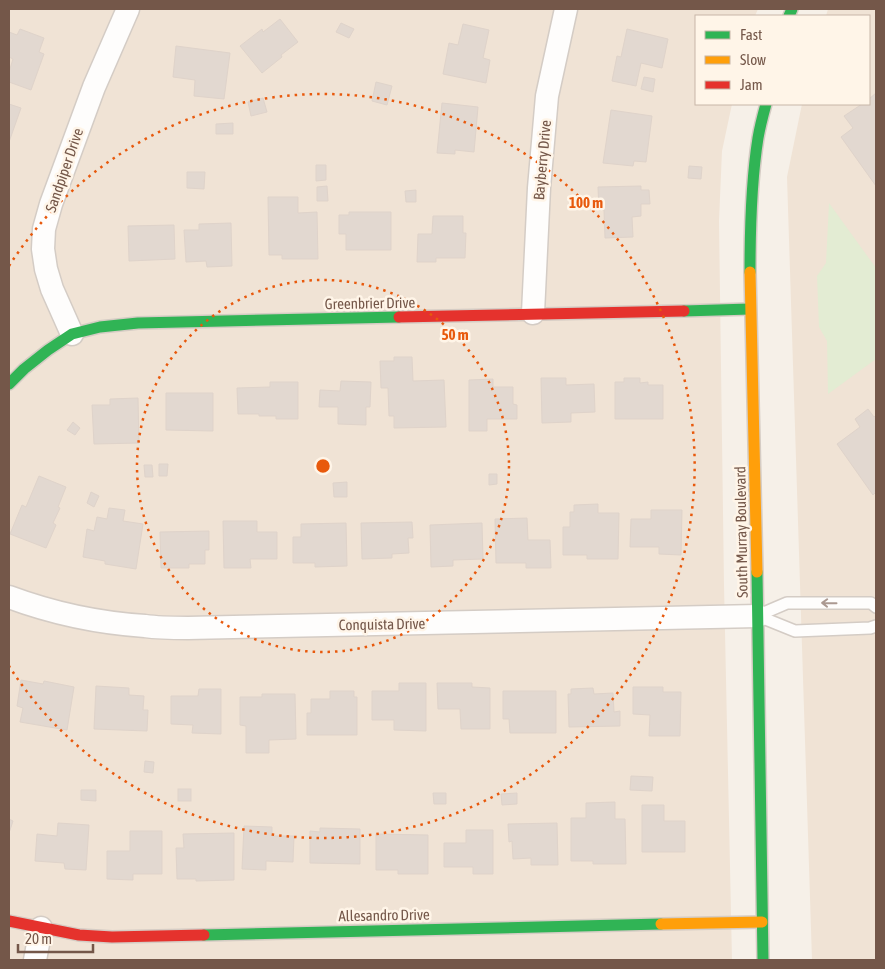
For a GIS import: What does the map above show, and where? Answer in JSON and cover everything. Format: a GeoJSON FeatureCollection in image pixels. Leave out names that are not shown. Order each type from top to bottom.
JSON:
{"type":"FeatureCollection","features":[{"type":"Feature","properties":{"kind":"street","name":"Sandpiper Drive"},"geometry":{"type":"LineString","coordinates":[[72,334],[52,289],[46,269],[43,250],[44,229],[51,204],[94,87],[128,9]]}},
{"type":"Feature","properties":{"kind":"street","name":"Bayberry Drive"},"geometry":{"type":"LineString","coordinates":[[533,313],[538,188],[548,96],[566,9]]}},
{"type":"Feature","properties":{"kind":"street","name":"South Murray Boulevard"},"geometry":{"type":"LineString","coordinates":[[763,960],[750,232],[752,187],[758,136],[766,105]]}},
{"type":"Feature","properties":{"kind":"street","name":"Greenbrier Drive"},"geometry":{"type":"LineString","coordinates":[[9,384],[24,368],[72,334],[100,327],[138,324],[533,313],[750,309]]}},
{"type":"Feature","properties":{"kind":"street","name":"Conquista Drive"},"geometry":{"type":"LineString","coordinates":[[9,597],[48,610],[110,622],[188,628],[758,616]]}},
{"type":"Feature","properties":{"kind":"street","name":"Allesandro Drive"},"geometry":{"type":"LineString","coordinates":[[9,921],[79,934],[112,937],[762,922]]}},
{"type":"Feature","properties":{"kind":"street"},"geometry":{"type":"LineString","coordinates":[[35,960],[41,928]]}},
{"type":"Feature","properties":{"kind":"lane"},"geometry":{"type":"LineString","coordinates":[[758,616],[787,603],[871,603],[876,607]]}},
{"type":"Feature","properties":{"kind":"lane"},"geometry":{"type":"LineString","coordinates":[[758,616],[795,631],[870,628],[876,626]]}},
{"type":"Feature","properties":{"kind":"shaded area"},"geometry":{"type":"Polygon","coordinates":[[[9,9],[758,9],[755,15],[695,15],[695,105],[732,105],[722,151],[719,221],[732,960],[9,960],[9,9]]]}},
{"type":"Feature","properties":{"kind":"shaded area"},"geometry":{"type":"Polygon","coordinates":[[[828,9],[876,9],[876,960],[812,960],[787,177],[802,105],[870,105],[870,15],[826,15],[828,9]]]}},
{"type":"Feature","properties":{"kind":"green space"},"geometry":{"type":"Polygon","coordinates":[[[829,203],[876,268],[876,359],[828,394],[827,341],[819,327],[817,276],[826,263],[829,203]]]}},
{"type":"Feature","properties":{"kind":"building"},"geometry":{"type":"Polygon","coordinates":[[[280,19],[298,42],[262,73],[240,46],[262,29],[263,32],[280,19]]]}},
{"type":"Feature","properties":{"kind":"building"},"geometry":{"type":"Polygon","coordinates":[[[341,23],[354,29],[349,38],[336,32],[341,23]]]}},
{"type":"Feature","properties":{"kind":"building"},"geometry":{"type":"Polygon","coordinates":[[[463,24],[489,30],[483,58],[490,60],[486,83],[443,74],[449,43],[458,45],[463,24]]]}},
{"type":"Feature","properties":{"kind":"building"},"geometry":{"type":"Polygon","coordinates":[[[20,29],[44,38],[39,52],[44,54],[31,90],[9,82],[9,72],[13,59],[9,57],[9,32],[17,35],[20,29]]]}},
{"type":"Feature","properties":{"kind":"building"},"geometry":{"type":"Polygon","coordinates":[[[627,29],[668,39],[662,68],[641,63],[636,86],[612,81],[617,56],[621,57],[627,29]]]}},
{"type":"Feature","properties":{"kind":"building"},"geometry":{"type":"Polygon","coordinates":[[[176,46],[230,53],[224,99],[194,96],[195,80],[173,77],[176,46]]]}},
{"type":"Feature","properties":{"kind":"building"},"geometry":{"type":"Polygon","coordinates":[[[644,77],[655,79],[653,92],[641,89],[644,77]]]}},
{"type":"Feature","properties":{"kind":"building"},"geometry":{"type":"Polygon","coordinates":[[[376,82],[392,86],[387,105],[372,101],[376,82]]]}},
{"type":"Feature","properties":{"kind":"building"},"geometry":{"type":"Polygon","coordinates":[[[876,93],[876,186],[841,137],[853,128],[844,116],[860,105],[870,105],[870,98],[876,93]]]}},
{"type":"Feature","properties":{"kind":"building"},"geometry":{"type":"Polygon","coordinates":[[[263,98],[267,112],[251,116],[248,102],[263,98]]]}},
{"type":"Feature","properties":{"kind":"building"},"geometry":{"type":"Polygon","coordinates":[[[442,103],[478,107],[474,152],[455,150],[455,154],[437,153],[442,103]]]}},
{"type":"Feature","properties":{"kind":"building"},"geometry":{"type":"Polygon","coordinates":[[[9,104],[21,108],[9,142],[9,104]]]}},
{"type":"Feature","properties":{"kind":"building"},"geometry":{"type":"Polygon","coordinates":[[[611,110],[652,116],[646,162],[634,161],[633,166],[603,163],[611,110]]]}},
{"type":"Feature","properties":{"kind":"building"},"geometry":{"type":"Polygon","coordinates":[[[233,123],[233,134],[216,134],[216,124],[233,123]]]}},
{"type":"Feature","properties":{"kind":"building"},"geometry":{"type":"Polygon","coordinates":[[[316,165],[326,165],[326,180],[316,181],[316,165]]]}},
{"type":"Feature","properties":{"kind":"building"},"geometry":{"type":"Polygon","coordinates":[[[689,166],[702,167],[701,179],[688,178],[689,166]]]}},
{"type":"Feature","properties":{"kind":"building"},"geometry":{"type":"Polygon","coordinates":[[[187,172],[205,172],[204,189],[187,188],[187,172]]]}},
{"type":"Feature","properties":{"kind":"building"},"geometry":{"type":"Polygon","coordinates":[[[327,186],[328,201],[317,201],[317,187],[327,186]]]}},
{"type":"Feature","properties":{"kind":"building"},"geometry":{"type":"Polygon","coordinates":[[[641,186],[641,190],[649,190],[650,204],[641,204],[641,216],[632,217],[633,237],[605,238],[604,210],[599,210],[598,187],[641,186]]]}},
{"type":"Feature","properties":{"kind":"building"},"geometry":{"type":"Polygon","coordinates":[[[416,190],[416,202],[406,202],[405,191],[416,190]]]}},
{"type":"Feature","properties":{"kind":"building"},"geometry":{"type":"Polygon","coordinates":[[[268,197],[298,197],[298,213],[317,212],[318,259],[282,259],[282,255],[269,255],[268,197]]]}},
{"type":"Feature","properties":{"kind":"building"},"geometry":{"type":"Polygon","coordinates":[[[349,212],[391,212],[391,250],[346,250],[346,234],[339,234],[339,215],[349,215],[349,212]]]}},
{"type":"Feature","properties":{"kind":"building"},"geometry":{"type":"Polygon","coordinates":[[[433,216],[463,216],[463,233],[466,233],[465,258],[436,258],[436,262],[417,262],[418,234],[432,234],[433,216]]]}},
{"type":"Feature","properties":{"kind":"building"},"geometry":{"type":"Polygon","coordinates":[[[231,223],[232,266],[207,267],[206,261],[186,262],[184,230],[199,230],[199,224],[231,223]]]}},
{"type":"Feature","properties":{"kind":"building"},"geometry":{"type":"Polygon","coordinates":[[[174,225],[175,259],[129,261],[128,226],[174,225]]]}},
{"type":"Feature","properties":{"kind":"building"},"geometry":{"type":"Polygon","coordinates":[[[394,357],[412,357],[413,381],[444,380],[446,427],[394,428],[394,416],[389,416],[388,388],[381,388],[380,361],[394,361],[394,357]]]}},
{"type":"Feature","properties":{"kind":"building"},"geometry":{"type":"Polygon","coordinates":[[[541,378],[566,378],[566,385],[594,384],[595,412],[571,413],[571,422],[542,423],[541,378]]]}},
{"type":"Feature","properties":{"kind":"building"},"geometry":{"type":"Polygon","coordinates":[[[624,378],[640,378],[640,383],[648,382],[648,385],[663,385],[663,419],[615,419],[615,382],[624,382],[624,378]]]}},
{"type":"Feature","properties":{"kind":"building"},"geometry":{"type":"Polygon","coordinates":[[[493,379],[493,387],[513,387],[513,404],[517,405],[517,419],[487,419],[487,431],[469,431],[469,380],[493,379]]]}},
{"type":"Feature","properties":{"kind":"building"},"geometry":{"type":"Polygon","coordinates":[[[341,381],[371,382],[370,407],[366,407],[366,425],[338,424],[338,407],[319,407],[320,390],[340,391],[341,381]]]}},
{"type":"Feature","properties":{"kind":"building"},"geometry":{"type":"Polygon","coordinates":[[[270,382],[298,382],[298,419],[276,419],[276,416],[238,414],[237,388],[270,387],[270,382]]]}},
{"type":"Feature","properties":{"kind":"building"},"geometry":{"type":"Polygon","coordinates":[[[166,393],[213,393],[213,431],[166,430],[166,393]]]}},
{"type":"Feature","properties":{"kind":"building"},"geometry":{"type":"Polygon","coordinates":[[[138,398],[139,443],[94,444],[92,405],[110,405],[110,399],[138,398]]]}},
{"type":"Feature","properties":{"kind":"building"},"geometry":{"type":"Polygon","coordinates":[[[868,409],[874,417],[876,415],[876,492],[873,495],[837,444],[860,427],[855,419],[868,409]]]}},
{"type":"Feature","properties":{"kind":"building"},"geometry":{"type":"Polygon","coordinates":[[[73,422],[80,428],[75,435],[67,430],[73,422]]]}},
{"type":"Feature","properties":{"kind":"building"},"geometry":{"type":"Polygon","coordinates":[[[159,464],[168,464],[167,476],[159,476],[159,464]]]}},
{"type":"Feature","properties":{"kind":"building"},"geometry":{"type":"Polygon","coordinates":[[[144,465],[152,465],[153,477],[145,477],[144,465]]]}},
{"type":"Feature","properties":{"kind":"building"},"geometry":{"type":"Polygon","coordinates":[[[489,474],[497,474],[497,484],[489,485],[489,474]]]}},
{"type":"Feature","properties":{"kind":"building"},"geometry":{"type":"Polygon","coordinates":[[[39,476],[66,487],[53,523],[56,525],[46,548],[10,534],[22,505],[26,507],[39,476]]]}},
{"type":"Feature","properties":{"kind":"building"},"geometry":{"type":"Polygon","coordinates":[[[347,482],[347,497],[334,497],[333,483],[347,482]]]}},
{"type":"Feature","properties":{"kind":"building"},"geometry":{"type":"Polygon","coordinates":[[[91,492],[99,496],[94,507],[87,503],[91,492]]]}},
{"type":"Feature","properties":{"kind":"building"},"geometry":{"type":"Polygon","coordinates":[[[598,504],[598,513],[619,513],[618,559],[587,559],[587,555],[563,555],[563,527],[570,527],[570,512],[574,512],[574,505],[598,504]]]}},
{"type":"Feature","properties":{"kind":"building"},"geometry":{"type":"Polygon","coordinates":[[[109,508],[125,510],[123,521],[143,524],[136,569],[105,564],[105,561],[83,557],[87,529],[94,531],[97,517],[107,519],[109,508]]]}},
{"type":"Feature","properties":{"kind":"building"},"geometry":{"type":"Polygon","coordinates":[[[651,510],[682,510],[681,555],[659,554],[659,547],[630,547],[631,519],[651,519],[651,510]]]}},
{"type":"Feature","properties":{"kind":"building"},"geometry":{"type":"Polygon","coordinates":[[[527,518],[528,540],[550,540],[551,568],[526,568],[526,563],[496,563],[495,519],[527,518]]]}},
{"type":"Feature","properties":{"kind":"building"},"geometry":{"type":"Polygon","coordinates":[[[223,521],[257,521],[257,532],[277,532],[277,559],[250,559],[251,568],[224,568],[223,521]]]}},
{"type":"Feature","properties":{"kind":"building"},"geometry":{"type":"Polygon","coordinates":[[[412,522],[413,538],[408,538],[409,553],[392,554],[392,558],[362,559],[361,523],[412,522]]]}},
{"type":"Feature","properties":{"kind":"building"},"geometry":{"type":"Polygon","coordinates":[[[346,523],[347,566],[315,567],[315,563],[293,563],[293,537],[301,537],[301,524],[346,523]]]}},
{"type":"Feature","properties":{"kind":"building"},"geometry":{"type":"Polygon","coordinates":[[[482,523],[483,559],[453,560],[453,566],[431,567],[430,525],[482,523]]]}},
{"type":"Feature","properties":{"kind":"building"},"geometry":{"type":"Polygon","coordinates":[[[209,531],[209,550],[205,550],[205,564],[189,564],[189,568],[161,568],[160,532],[209,531]]]}},
{"type":"Feature","properties":{"kind":"building"},"geometry":{"type":"Polygon","coordinates":[[[21,680],[43,684],[44,681],[74,687],[67,730],[20,722],[23,708],[17,706],[21,680]]]}},
{"type":"Feature","properties":{"kind":"building"},"geometry":{"type":"Polygon","coordinates":[[[399,683],[426,683],[426,731],[394,730],[394,720],[372,720],[372,691],[399,691],[399,683]]]}},
{"type":"Feature","properties":{"kind":"building"},"geometry":{"type":"Polygon","coordinates":[[[437,683],[472,683],[472,687],[490,688],[490,729],[461,729],[460,709],[438,709],[437,683]]]}},
{"type":"Feature","properties":{"kind":"building"},"geometry":{"type":"Polygon","coordinates":[[[96,686],[129,688],[129,695],[144,696],[143,710],[148,710],[147,731],[94,729],[96,686]]]}},
{"type":"Feature","properties":{"kind":"building"},"geometry":{"type":"Polygon","coordinates":[[[633,687],[663,687],[663,692],[681,692],[680,736],[649,736],[650,715],[633,714],[633,687]]]}},
{"type":"Feature","properties":{"kind":"building"},"geometry":{"type":"Polygon","coordinates":[[[593,688],[594,694],[613,693],[614,712],[620,711],[620,726],[569,727],[568,694],[571,694],[571,689],[593,688]]]}},
{"type":"Feature","properties":{"kind":"building"},"geometry":{"type":"Polygon","coordinates":[[[199,689],[221,689],[221,734],[192,733],[193,725],[171,724],[171,696],[198,696],[199,689]]]}},
{"type":"Feature","properties":{"kind":"building"},"geometry":{"type":"Polygon","coordinates":[[[330,691],[354,691],[354,697],[357,697],[357,735],[307,735],[307,713],[311,713],[311,699],[330,699],[330,691]]]}},
{"type":"Feature","properties":{"kind":"building"},"geometry":{"type":"Polygon","coordinates":[[[503,691],[556,691],[556,733],[510,733],[509,719],[503,719],[503,691]]]}},
{"type":"Feature","properties":{"kind":"building"},"geometry":{"type":"Polygon","coordinates":[[[262,694],[295,694],[296,739],[269,740],[269,753],[246,753],[246,726],[240,725],[240,697],[262,697],[262,694]]]}},
{"type":"Feature","properties":{"kind":"building"},"geometry":{"type":"Polygon","coordinates":[[[145,761],[154,762],[153,773],[144,772],[145,761]]]}},
{"type":"Feature","properties":{"kind":"building"},"geometry":{"type":"Polygon","coordinates":[[[631,776],[653,777],[652,791],[630,790],[631,776]]]}},
{"type":"Feature","properties":{"kind":"building"},"geometry":{"type":"Polygon","coordinates":[[[178,789],[191,789],[191,801],[178,801],[178,789]]]}},
{"type":"Feature","properties":{"kind":"building"},"geometry":{"type":"Polygon","coordinates":[[[81,790],[96,790],[96,801],[81,800],[81,790]]]}},
{"type":"Feature","properties":{"kind":"building"},"geometry":{"type":"Polygon","coordinates":[[[433,793],[446,793],[446,804],[434,804],[433,793]]]}},
{"type":"Feature","properties":{"kind":"building"},"geometry":{"type":"Polygon","coordinates":[[[517,793],[517,804],[502,805],[501,794],[517,793]]]}},
{"type":"Feature","properties":{"kind":"building"},"geometry":{"type":"Polygon","coordinates":[[[615,802],[615,819],[625,819],[626,864],[593,864],[593,861],[571,861],[571,818],[586,818],[586,803],[615,802]]]}},
{"type":"Feature","properties":{"kind":"building"},"geometry":{"type":"Polygon","coordinates":[[[642,805],[664,805],[664,821],[685,821],[685,852],[642,852],[642,805]]]}},
{"type":"Feature","properties":{"kind":"building"},"geometry":{"type":"Polygon","coordinates":[[[9,819],[13,821],[9,833],[9,819]]]}},
{"type":"Feature","properties":{"kind":"building"},"geometry":{"type":"Polygon","coordinates":[[[58,823],[89,825],[86,870],[65,869],[64,863],[35,861],[37,834],[57,836],[58,823]]]}},
{"type":"Feature","properties":{"kind":"building"},"geometry":{"type":"Polygon","coordinates":[[[557,823],[558,865],[531,865],[531,858],[513,859],[512,841],[509,842],[508,824],[557,823]]]}},
{"type":"Feature","properties":{"kind":"building"},"geometry":{"type":"Polygon","coordinates":[[[244,826],[272,827],[272,836],[294,836],[293,862],[266,861],[266,870],[242,869],[244,826]]]}},
{"type":"Feature","properties":{"kind":"building"},"geometry":{"type":"Polygon","coordinates":[[[320,828],[360,829],[360,864],[310,863],[310,831],[320,832],[320,828]]]}},
{"type":"Feature","properties":{"kind":"building"},"geometry":{"type":"Polygon","coordinates":[[[466,830],[493,830],[493,874],[473,874],[473,867],[444,867],[444,843],[466,843],[466,830]]]}},
{"type":"Feature","properties":{"kind":"building"},"geometry":{"type":"Polygon","coordinates":[[[130,831],[162,831],[162,874],[133,874],[133,880],[107,879],[107,851],[130,851],[130,831]]]}},
{"type":"Feature","properties":{"kind":"building"},"geometry":{"type":"Polygon","coordinates":[[[234,833],[234,880],[196,881],[196,879],[177,879],[176,848],[184,848],[183,834],[234,833]]]}},
{"type":"Feature","properties":{"kind":"building"},"geometry":{"type":"Polygon","coordinates":[[[376,834],[428,835],[428,874],[398,874],[398,870],[376,870],[376,834]]]}},
{"type":"Feature","properties":{"kind":"traffic: fast"},"geometry":{"type":"LineString","coordinates":[[789,15],[792,9]]}},
{"type":"Feature","properties":{"kind":"traffic: fast"},"geometry":{"type":"LineString","coordinates":[[750,272],[754,171],[759,134],[766,105]]}},
{"type":"Feature","properties":{"kind":"traffic: fast"},"geometry":{"type":"LineString","coordinates":[[684,311],[750,309]]}},
{"type":"Feature","properties":{"kind":"traffic: fast"},"geometry":{"type":"LineString","coordinates":[[9,384],[24,369],[72,334],[100,327],[138,323],[399,317]]}},
{"type":"Feature","properties":{"kind":"traffic: fast"},"geometry":{"type":"LineString","coordinates":[[757,572],[763,960]]}},
{"type":"Feature","properties":{"kind":"traffic: fast"},"geometry":{"type":"LineString","coordinates":[[204,935],[661,924]]}},
{"type":"Feature","properties":{"kind":"traffic: slow"},"geometry":{"type":"LineString","coordinates":[[750,272],[757,572]]}},
{"type":"Feature","properties":{"kind":"traffic: slow"},"geometry":{"type":"LineString","coordinates":[[661,924],[762,922]]}},
{"type":"Feature","properties":{"kind":"traffic: jam"},"geometry":{"type":"LineString","coordinates":[[399,317],[684,311]]}},
{"type":"Feature","properties":{"kind":"traffic: jam"},"geometry":{"type":"LineString","coordinates":[[9,921],[79,935],[112,937],[204,935]]}}]}
